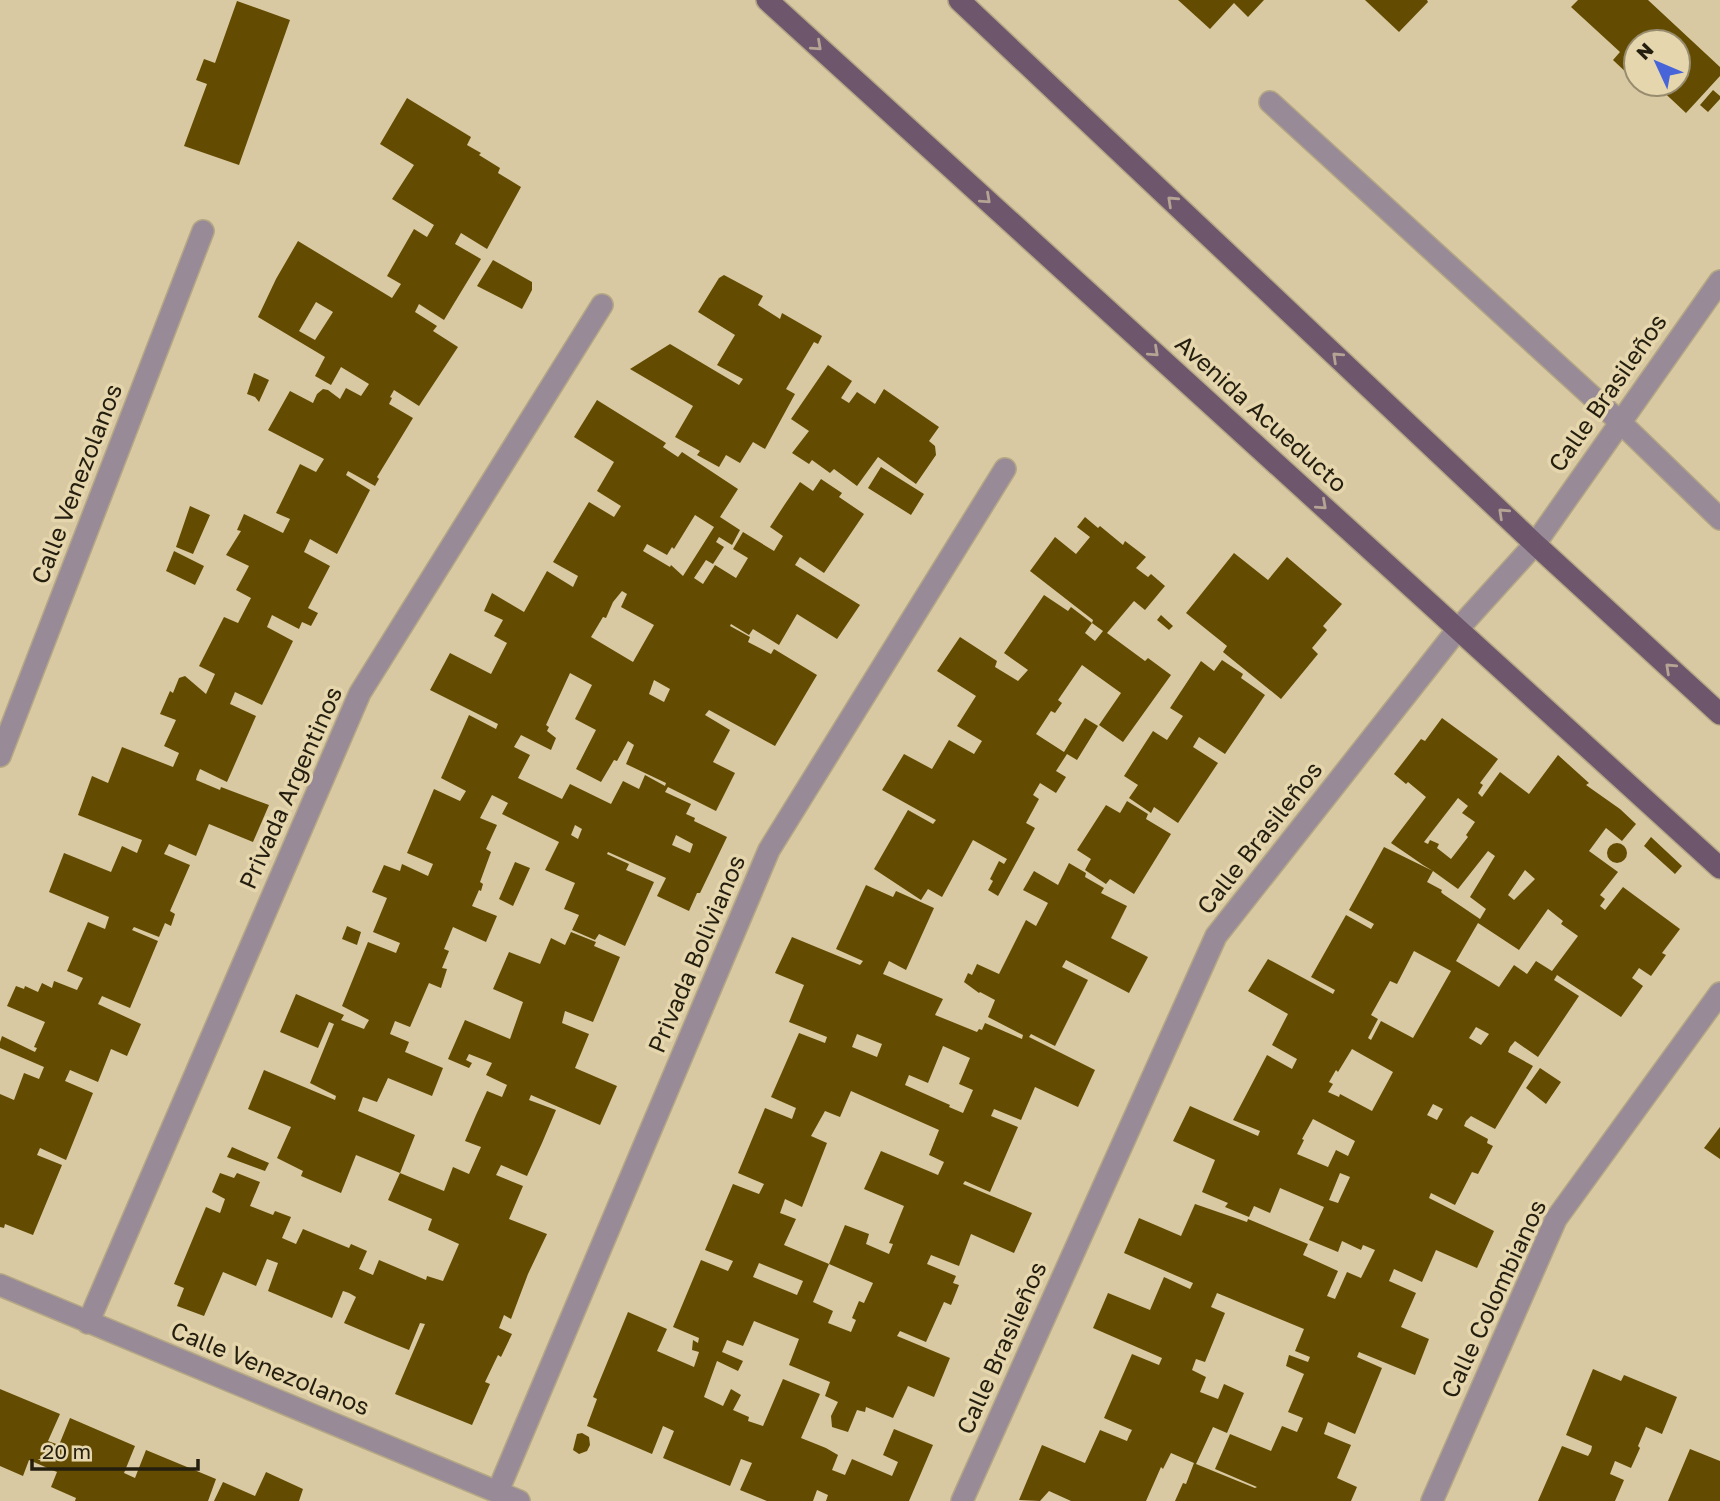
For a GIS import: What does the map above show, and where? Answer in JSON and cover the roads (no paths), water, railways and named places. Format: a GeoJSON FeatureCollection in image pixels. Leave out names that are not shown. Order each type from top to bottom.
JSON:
{"type":"FeatureCollection","features":[{"type":"Feature","properties":{"kind":"main road","name":"Avenida Acueducto"},"geometry":{"type":"LineString","coordinates":[[767,0],[1720,868]]}},
{"type":"Feature","properties":{"kind":"main road"},"geometry":{"type":"LineString","coordinates":[[959,0],[1535,544],[1720,714]]}},
{"type":"Feature","properties":{"kind":"street"},"geometry":{"type":"LineString","coordinates":[[1270,102],[1620,422],[1720,519]]}},
{"type":"Feature","properties":{"kind":"street","name":"Calle Venezolanos"},"geometry":{"type":"LineString","coordinates":[[0,756],[203,231]]}},
{"type":"Feature","properties":{"kind":"street","name":"Calle Brasileños"},"geometry":{"type":"LineString","coordinates":[[962,1501],[1216,936],[1458,629],[1535,544],[1720,281]]}},
{"type":"Feature","properties":{"kind":"street","name":"Privada Argentinos"},"geometry":{"type":"LineString","coordinates":[[88,1323],[360,693],[602,305]]}},
{"type":"Feature","properties":{"kind":"street","name":"Privada Bolivianos"},"geometry":{"type":"LineString","coordinates":[[498,1491],[769,850],[1005,469]]}},
{"type":"Feature","properties":{"kind":"street","name":"Calle Colombianos"},"geometry":{"type":"LineString","coordinates":[[1432,1501],[1556,1219],[1720,993]]}},
{"type":"Feature","properties":{"kind":"street","name":"Calle Venezolanos"},"geometry":{"type":"LineString","coordinates":[[0,1285],[519,1501]]}}]}
